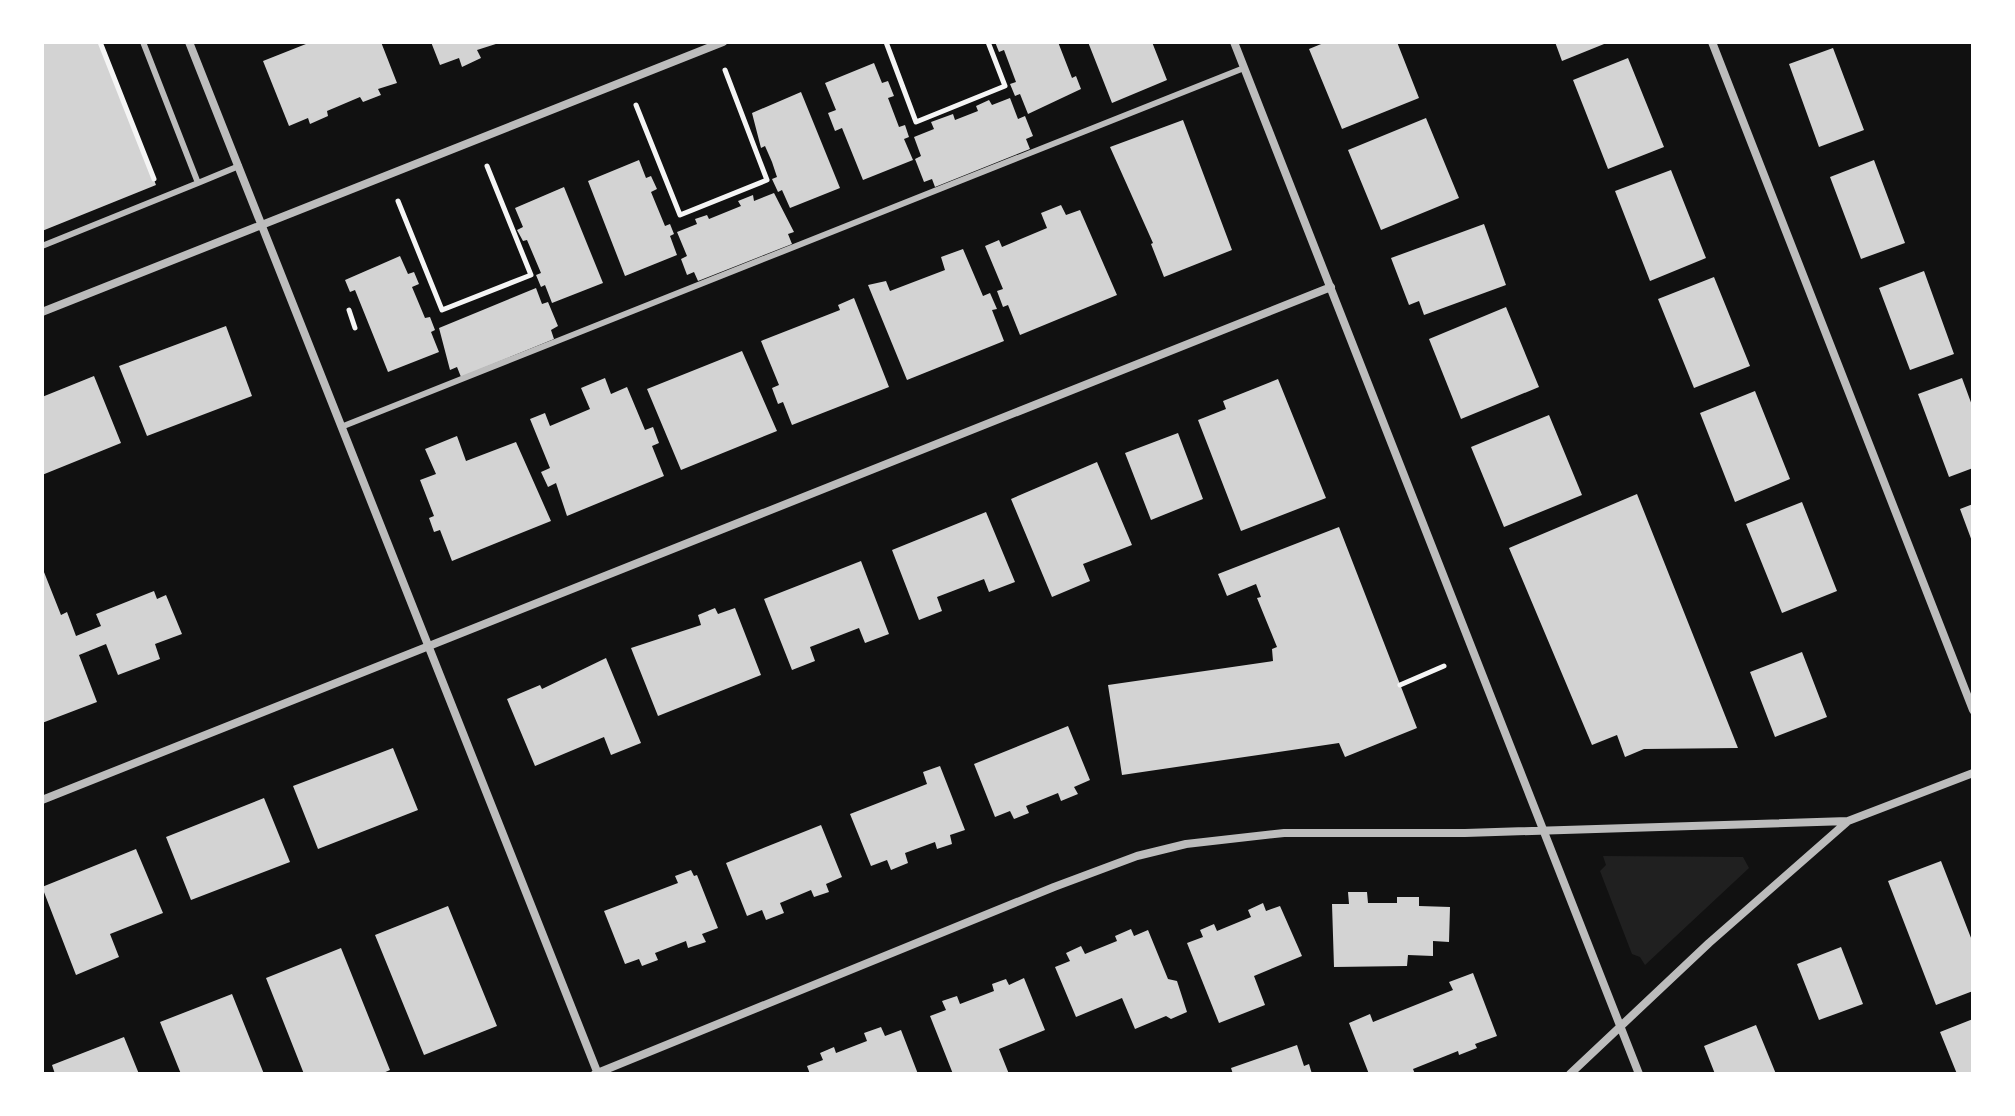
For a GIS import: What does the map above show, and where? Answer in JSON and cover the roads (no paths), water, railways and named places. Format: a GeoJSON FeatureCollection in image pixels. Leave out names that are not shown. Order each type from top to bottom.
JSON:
{"type":"FeatureCollection","features":[{"type":"Feature","properties":{"kind":"street"},"geometry":{"type":"LineString","coordinates":[[189,42],[597,1074],[1054,887],[1161,850],[1256,834],[1544,831],[1848,821],[1973,773]]}},
{"type":"Feature","properties":{"kind":"street"},"geometry":{"type":"LineString","coordinates":[[42,312],[723,42]]}},
{"type":"Feature","properties":{"kind":"street"},"geometry":{"type":"LineString","coordinates":[[1234,42],[1639,1074]]}},
{"type":"Feature","properties":{"kind":"street"},"geometry":{"type":"LineString","coordinates":[[1712,42],[1973,710]]}},
{"type":"Feature","properties":{"kind":"street"},"geometry":{"type":"LineString","coordinates":[[42,800],[1331,287]]}},
{"type":"Feature","properties":{"kind":"street"},"geometry":{"type":"LineString","coordinates":[[1570,1074],[1750,906],[1848,821]]}},
{"type":"Feature","properties":{"kind":"lane"},"geometry":{"type":"LineString","coordinates":[[143,42],[198,183]]}},
{"type":"Feature","properties":{"kind":"lane"},"geometry":{"type":"LineString","coordinates":[[341,427],[1244,68]]}},
{"type":"Feature","properties":{"kind":"lane"},"geometry":{"type":"LineString","coordinates":[[42,246],[239,166]]}}]}
